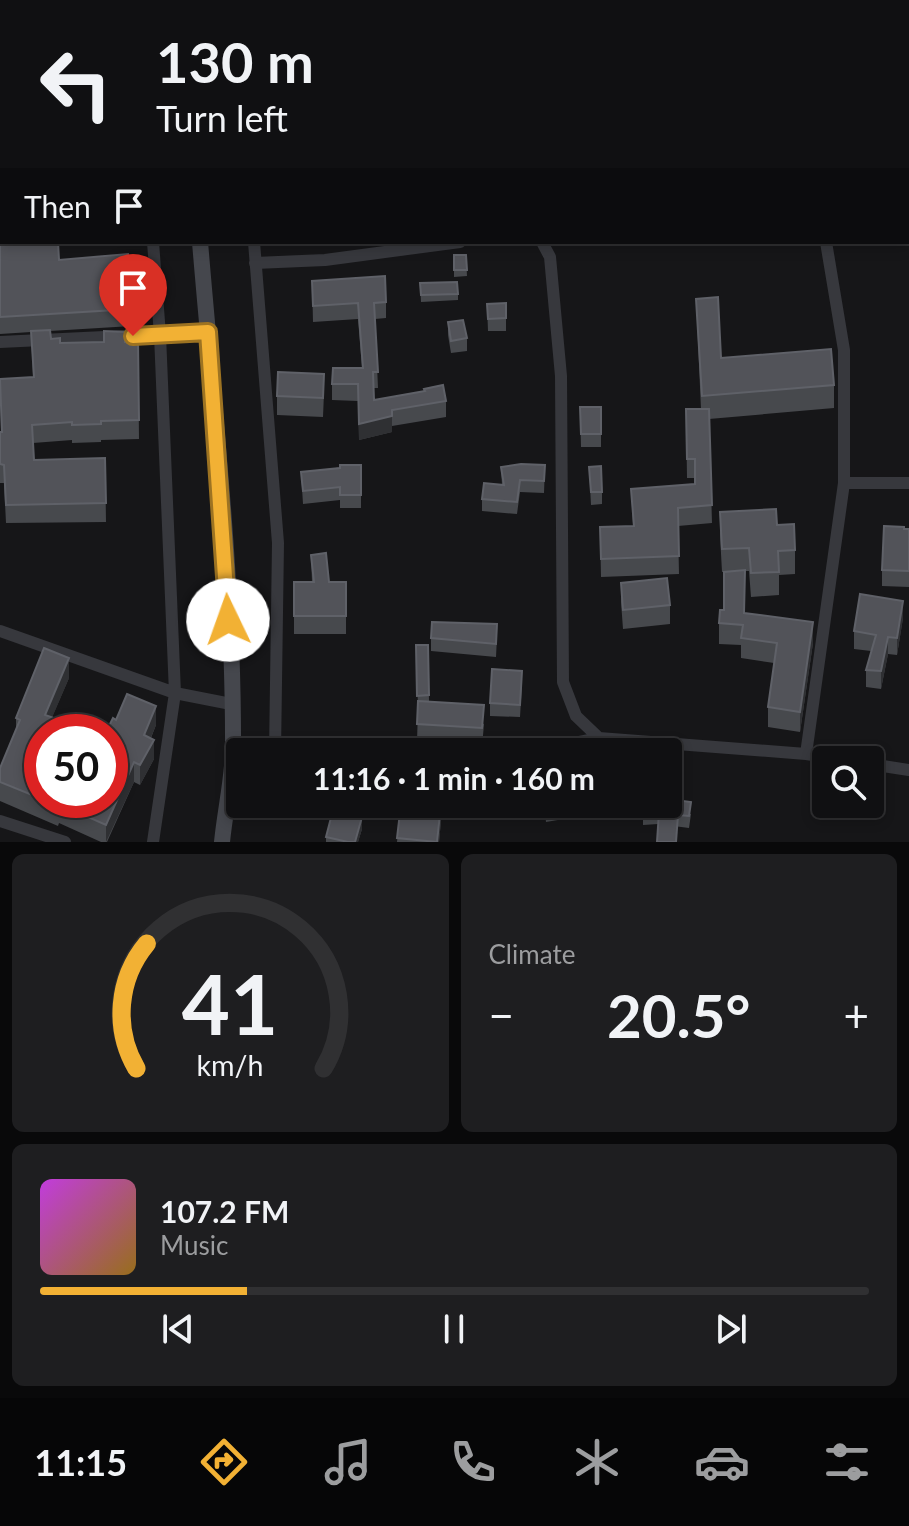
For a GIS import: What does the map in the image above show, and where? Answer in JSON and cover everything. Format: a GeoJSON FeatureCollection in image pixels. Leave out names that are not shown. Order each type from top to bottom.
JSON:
{"type":"FeatureCollection","features":[{"type":"Feature","properties":{"kind":"main road"},"geometry":{"type":"LineString","coordinates":[[200,244],[223,526],[234,738]]}},
{"type":"Feature","properties":{"kind":"main road"},"geometry":{"type":"LineString","coordinates":[[222,842],[226,817]]}},
{"type":"Feature","properties":{"kind":"street"},"geometry":{"type":"LineString","coordinates":[[153,244],[160,335],[175,693],[153,842]]}},
{"type":"Feature","properties":{"kind":"street"},"geometry":{"type":"LineString","coordinates":[[254,244],[278,543],[275,738]]}},
{"type":"Feature","properties":{"kind":"street"},"geometry":{"type":"LineString","coordinates":[[255,263],[325,260],[445,244]]}},
{"type":"Feature","properties":{"kind":"street"},"geometry":{"type":"LineString","coordinates":[[543,244],[550,257],[561,376],[563,682],[576,716],[599,738]]}},
{"type":"Feature","properties":{"kind":"street"},"geometry":{"type":"LineString","coordinates":[[806,754],[844,483],[844,350],[826,244]]}},
{"type":"Feature","properties":{"kind":"street"},"geometry":{"type":"LineString","coordinates":[[0,342],[208,332]]}},
{"type":"Feature","properties":{"kind":"street"},"geometry":{"type":"LineString","coordinates":[[844,483],[909,483]]}},
{"type":"Feature","properties":{"kind":"street"},"geometry":{"type":"LineString","coordinates":[[0,631],[175,693],[231,704]]}},
{"type":"Feature","properties":{"kind":"street"},"geometry":{"type":"LineString","coordinates":[[682,744],[812,755]]}},
{"type":"Feature","properties":{"kind":"street"},"geometry":{"type":"LineString","coordinates":[[884,766],[909,770]]}},
{"type":"Feature","properties":{"kind":"street"},"geometry":{"type":"LineString","coordinates":[[0,821],[65,842]]}},
{"type":"Feature","properties":{"kind":"building"},"geometry":{"type":"Polygon","coordinates":[[[0,244],[58,244],[59,260],[128,254],[132,309],[0,317],[0,244]]]}},
{"type":"Feature","properties":{"kind":"building"},"geometry":{"type":"Polygon","coordinates":[[[454,255],[466,255],[467,270],[454,270],[454,255]]]}},
{"type":"Feature","properties":{"kind":"building"},"geometry":{"type":"Polygon","coordinates":[[[385,276],[386,302],[374,303],[378,372],[373,372],[374,400],[443,385],[446,401],[392,410],[392,416],[359,424],[358,384],[332,384],[333,368],[363,368],[358,303],[313,306],[312,281],[385,276]]]}},
{"type":"Feature","properties":{"kind":"building"},"geometry":{"type":"Polygon","coordinates":[[[457,282],[458,294],[421,295],[420,283],[457,282]]]}},
{"type":"Feature","properties":{"kind":"building"},"geometry":{"type":"Polygon","coordinates":[[[718,297],[721,358],[831,349],[834,385],[702,396],[696,299],[718,297]]]}},
{"type":"Feature","properties":{"kind":"building"},"geometry":{"type":"Polygon","coordinates":[[[506,303],[506,318],[488,319],[487,304],[506,303]]]}},
{"type":"Feature","properties":{"kind":"building"},"geometry":{"type":"Polygon","coordinates":[[[463,320],[467,338],[451,341],[448,322],[463,320]]]}},
{"type":"Feature","properties":{"kind":"building"},"geometry":{"type":"Polygon","coordinates":[[[50,330],[51,339],[60,338],[60,343],[104,342],[104,331],[125,332],[125,342],[138,341],[139,420],[32,425],[34,460],[105,458],[106,503],[6,505],[4,465],[0,464],[0,379],[34,377],[31,331],[50,330]]]}},
{"type":"Feature","properties":{"kind":"building"},"geometry":{"type":"Polygon","coordinates":[[[278,372],[324,374],[323,398],[277,396],[278,372]]]}},
{"type":"Feature","properties":{"kind":"building"},"geometry":{"type":"Polygon","coordinates":[[[580,407],[601,407],[601,434],[581,434],[580,407]]]}},
{"type":"Feature","properties":{"kind":"building"},"geometry":{"type":"Polygon","coordinates":[[[686,409],[709,409],[712,505],[678,508],[679,556],[601,559],[600,527],[634,526],[631,489],[695,484],[695,459],[687,459],[686,409]]]}},
{"type":"Feature","properties":{"kind":"building"},"geometry":{"type":"Polygon","coordinates":[[[340,465],[361,465],[361,495],[340,495],[340,487],[303,491],[301,472],[340,468],[340,465]]]}},
{"type":"Feature","properties":{"kind":"building"},"geometry":{"type":"Polygon","coordinates":[[[545,465],[544,481],[520,480],[517,502],[482,499],[484,483],[504,485],[501,467],[545,465]]]}},
{"type":"Feature","properties":{"kind":"building"},"geometry":{"type":"Polygon","coordinates":[[[601,466],[602,492],[591,492],[589,467],[601,466]]]}},
{"type":"Feature","properties":{"kind":"building"},"geometry":{"type":"Polygon","coordinates":[[[776,509],[777,525],[794,524],[795,550],[778,551],[779,572],[751,573],[749,548],[722,549],[720,512],[776,509]]]}},
{"type":"Feature","properties":{"kind":"building"},"geometry":{"type":"Polygon","coordinates":[[[884,526],[909,529],[909,571],[882,570],[884,526]]]}},
{"type":"Feature","properties":{"kind":"building"},"geometry":{"type":"Polygon","coordinates":[[[326,553],[329,582],[346,582],[346,616],[294,616],[294,582],[314,582],[311,555],[326,553]]]}},
{"type":"Feature","properties":{"kind":"building"},"geometry":{"type":"Polygon","coordinates":[[[745,570],[744,613],[813,622],[800,712],[768,707],[777,643],[741,638],[743,625],[719,623],[720,610],[724,610],[724,572],[745,570]]]}},
{"type":"Feature","properties":{"kind":"building"},"geometry":{"type":"Polygon","coordinates":[[[667,578],[670,605],[623,610],[621,583],[667,578]]]}},
{"type":"Feature","properties":{"kind":"building"},"geometry":{"type":"Polygon","coordinates":[[[860,594],[903,601],[897,638],[888,637],[881,671],[866,670],[876,635],[854,631],[860,594]]]}},
{"type":"Feature","properties":{"kind":"building"},"geometry":{"type":"Polygon","coordinates":[[[432,622],[497,624],[496,644],[431,638],[432,622]]]}},
{"type":"Feature","properties":{"kind":"building"},"geometry":{"type":"Polygon","coordinates":[[[416,645],[428,645],[429,695],[417,696],[416,645]]]}},
{"type":"Feature","properties":{"kind":"building"},"geometry":{"type":"Polygon","coordinates":[[[44,648],[69,658],[45,714],[24,714],[24,792],[0,782],[0,768],[20,720],[16,718],[44,648]]]}},
{"type":"Feature","properties":{"kind":"building"},"geometry":{"type":"Polygon","coordinates":[[[492,669],[522,671],[520,705],[490,703],[492,669]]]}},
{"type":"Feature","properties":{"kind":"building"},"geometry":{"type":"Polygon","coordinates":[[[127,694],[156,706],[144,735],[154,740],[140,765],[134,762],[128,776],[128,714],[119,714],[127,694]]]}},
{"type":"Feature","properties":{"kind":"building"},"geometry":{"type":"Polygon","coordinates":[[[418,701],[484,705],[482,728],[417,724],[418,701]]]}},
{"type":"Feature","properties":{"kind":"building"},"geometry":{"type":"Polygon","coordinates":[[[682,801],[691,802],[689,816],[682,815],[682,801]]]}},
{"type":"Feature","properties":{"kind":"building"},"geometry":{"type":"Polygon","coordinates":[[[90,818],[109,818],[106,825],[90,818]]]}},
{"type":"Feature","properties":{"kind":"building"},"geometry":{"type":"Polygon","coordinates":[[[331,818],[362,818],[355,842],[326,837],[331,818]]]}},
{"type":"Feature","properties":{"kind":"building"},"geometry":{"type":"Polygon","coordinates":[[[399,818],[440,818],[437,842],[397,838],[399,818]]]}},
{"type":"Feature","properties":{"kind":"building"},"geometry":{"type":"Polygon","coordinates":[[[659,818],[678,818],[676,842],[657,842],[659,818]]]}},
{"type":"Feature","properties":{"kind":"route"},"geometry":{"type":"LineString","coordinates":[[133,336],[208,332],[228,620]]}}]}
